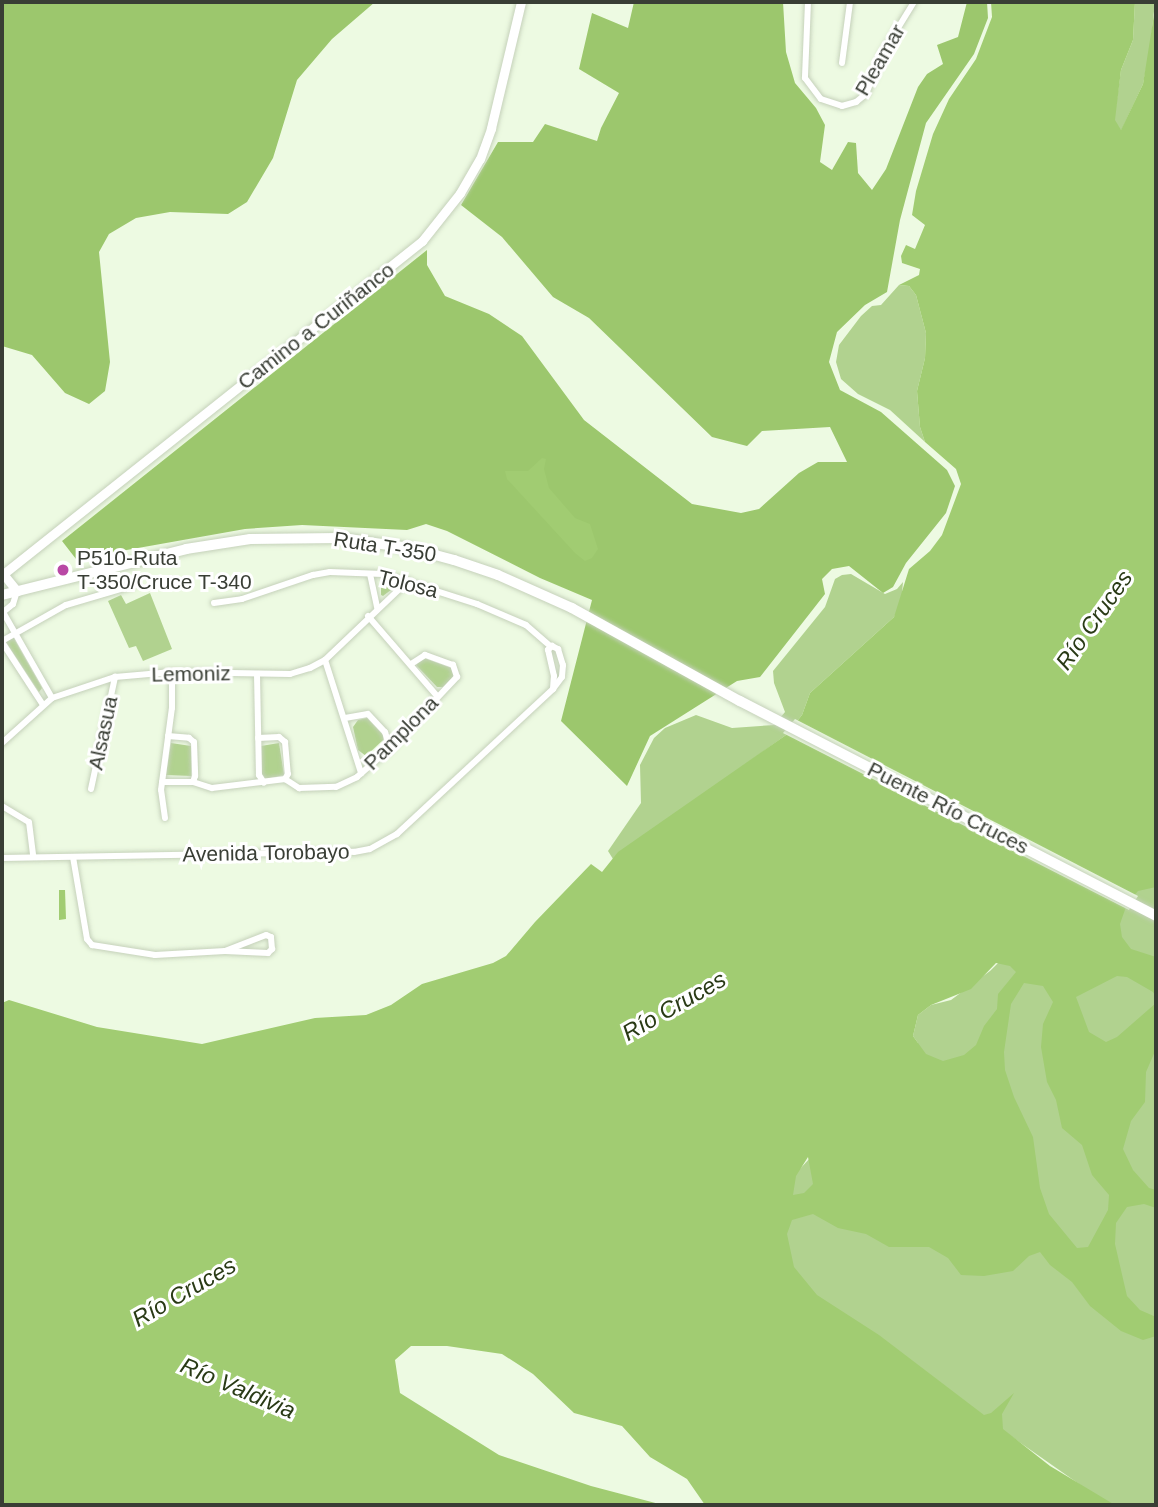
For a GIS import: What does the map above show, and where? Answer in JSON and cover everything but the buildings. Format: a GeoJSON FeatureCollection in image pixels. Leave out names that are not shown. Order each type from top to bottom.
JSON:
{"type":"FeatureCollection","features":[{"type":"Feature","properties":{"kind":"main road","name":"Ruta T-350"},"geometry":{"type":"LineString","coordinates":[[2,595],[131,561],[228,541],[293,536],[363,541],[443,557],[519,583],[615,630],[740,701]]}},
{"type":"Feature","properties":{"kind":"main road","name":"Puente Río Cruces"},"geometry":{"type":"LineString","coordinates":[[740,701],[1156,916]]}},
{"type":"Feature","properties":{"kind":"street","name":"Camino a Curiñanco"},"geometry":{"type":"LineString","coordinates":[[17,591],[3,575],[422,242],[460,194],[480,159],[491,128],[521,2]]}},
{"type":"Feature","properties":{"kind":"street","name":"Pleamar"},"geometry":{"type":"LineString","coordinates":[[808,2],[805,78],[816,96],[837,106],[852,104],[866,94],[882,54],[914,2]]}},
{"type":"Feature","properties":{"kind":"street"},"geometry":{"type":"LineString","coordinates":[[842,63],[850,2]]}},
{"type":"Feature","properties":{"kind":"street","name":"Tolosa"},"geometry":{"type":"LineString","coordinates":[[214,603],[242,599],[313,575],[330,572],[370,574],[408,581],[477,604],[526,625],[550,646]]}},
{"type":"Feature","properties":{"kind":"street"},"geometry":{"type":"LineString","coordinates":[[370,574],[377,608]]}},
{"type":"Feature","properties":{"kind":"street","name":"Lemoniz"},"geometry":{"type":"LineString","coordinates":[[2,744],[52,698],[115,677],[172,672],[300,672],[325,660],[368,616],[408,581]]}},
{"type":"Feature","properties":{"kind":"street"},"geometry":{"type":"LineString","coordinates":[[43,705],[2,642],[13,633],[76,601],[131,586]]}},
{"type":"Feature","properties":{"kind":"street"},"geometry":{"type":"LineString","coordinates":[[17,591],[13,604],[2,613],[52,698]]}},
{"type":"Feature","properties":{"kind":"street"},"geometry":{"type":"LineString","coordinates":[[368,616],[438,696]]}},
{"type":"Feature","properties":{"kind":"street"},"geometry":{"type":"LineString","coordinates":[[550,646],[558,649],[563,665],[562,677],[553,688],[552,663],[548,652],[550,646]]}},
{"type":"Feature","properties":{"kind":"street","name":"Pamplona"},"geometry":{"type":"LineString","coordinates":[[162,782],[193,782],[212,788],[285,779],[295,787],[320,789],[344,784],[390,748],[457,677],[455,667],[423,655],[411,664]]}},
{"type":"Feature","properties":{"kind":"street"},"geometry":{"type":"LineString","coordinates":[[325,660],[361,773]]}},
{"type":"Feature","properties":{"kind":"street"},"geometry":{"type":"LineString","coordinates":[[165,818],[162,782],[172,708],[172,672]]}},
{"type":"Feature","properties":{"kind":"street"},"geometry":{"type":"LineString","coordinates":[[257,674],[259,775],[264,783]]}},
{"type":"Feature","properties":{"kind":"street","name":"Alsasua"},"geometry":{"type":"LineString","coordinates":[[91,789],[115,677]]}},
{"type":"Feature","properties":{"kind":"street","name":"Avenida Torobayo"},"geometry":{"type":"LineString","coordinates":[[2,858],[354,852],[370,849],[397,834],[553,688]]}},
{"type":"Feature","properties":{"kind":"street"},"geometry":{"type":"LineString","coordinates":[[345,718],[368,714],[385,732],[390,748]]}},
{"type":"Feature","properties":{"kind":"street"},"geometry":{"type":"LineString","coordinates":[[168,736],[189,738],[194,742],[193,782]]}},
{"type":"Feature","properties":{"kind":"street"},"geometry":{"type":"LineString","coordinates":[[258,738],[279,737],[285,742],[288,774],[285,779]]}},
{"type":"Feature","properties":{"kind":"street"},"geometry":{"type":"LineString","coordinates":[[2,806],[29,822],[33,857]]}},
{"type":"Feature","properties":{"kind":"street"},"geometry":{"type":"LineString","coordinates":[[74,857],[87,939],[92,946],[155,955],[225,951],[269,953],[272,949],[271,937],[266,934],[225,951]]}},
{"type":"Feature","properties":{"kind":"shaded area"},"geometry":{"type":"Polygon","coordinates":[[[2,2],[375,2],[332,39],[297,80],[273,158],[247,202],[228,214],[170,212],[136,218],[109,234],[99,252],[110,362],[105,391],[89,404],[65,393],[32,355],[2,346],[2,2]]]}},
{"type":"Feature","properties":{"kind":"shaded area"},"geometry":{"type":"Polygon","coordinates":[[[634,2],[783,2],[786,52],[795,83],[816,108],[825,125],[820,162],[832,170],[848,142],[856,143],[858,173],[872,190],[886,169],[918,87],[927,74],[943,64],[937,45],[958,37],[967,2],[987,2],[988,18],[974,54],[926,123],[900,220],[887,292],[865,305],[837,332],[829,362],[840,390],[881,412],[947,470],[955,486],[946,513],[906,563],[893,587],[883,593],[849,566],[832,569],[822,579],[825,594],[760,677],[737,681],[650,736],[627,786],[561,721],[592,600],[540,578],[447,531],[426,524],[407,530],[302,525],[245,529],[76,559],[62,541],[427,250],[427,265],[445,296],[489,314],[522,336],[584,420],[692,504],[741,513],[759,509],[799,473],[818,462],[847,462],[830,427],[762,431],[747,446],[712,437],[589,318],[553,297],[502,237],[461,205],[498,142],[533,142],[545,124],[597,141],[619,93],[579,69],[592,13],[628,28],[634,2]]]}},
{"type":"Feature","properties":{"kind":"shaded area"},"geometry":{"type":"Polygon","coordinates":[[[1135,2],[1155,2],[1143,84],[1121,131],[1114,120],[1121,70],[1133,40],[1135,2]]]}},
{"type":"Feature","properties":{"kind":"shaded area"},"geometry":{"type":"Polygon","coordinates":[[[899,285],[909,286],[916,295],[926,333],[925,358],[917,391],[920,427],[925,442],[890,410],[858,394],[841,379],[836,362],[839,345],[861,316],[872,306],[881,305],[899,285]]]}},
{"type":"Feature","properties":{"kind":"shaded area"},"geometry":{"type":"Polygon","coordinates":[[[851,574],[885,594],[897,589],[903,582],[901,604],[894,617],[810,693],[802,715],[786,735],[613,859],[608,851],[641,803],[640,765],[654,738],[665,728],[696,715],[732,728],[774,725],[785,712],[774,683],[773,671],[825,607],[835,579],[851,574]]]}},
{"type":"Feature","properties":{"kind":"shaded area"},"geometry":{"type":"Polygon","coordinates":[[[381,576],[399,584],[383,596],[381,595],[381,576]]]}},
{"type":"Feature","properties":{"kind":"shaded area"},"geometry":{"type":"Polygon","coordinates":[[[150,593],[172,649],[143,661],[136,646],[129,648],[108,601],[121,595],[126,604],[150,593]]]}},
{"type":"Feature","properties":{"kind":"shaded area"},"geometry":{"type":"Polygon","coordinates":[[[13,637],[42,688],[39,692],[6,642],[13,637]]]}},
{"type":"Feature","properties":{"kind":"shaded area"},"geometry":{"type":"Polygon","coordinates":[[[424,658],[451,668],[454,676],[443,687],[437,687],[417,666],[417,662],[424,658]]]}},
{"type":"Feature","properties":{"kind":"shaded area"},"geometry":{"type":"Polygon","coordinates":[[[367,718],[383,735],[383,740],[366,756],[358,750],[353,727],[358,720],[367,718]]]}},
{"type":"Feature","properties":{"kind":"shaded area"},"geometry":{"type":"Polygon","coordinates":[[[171,743],[191,746],[191,776],[166,775],[171,743]]]}},
{"type":"Feature","properties":{"kind":"shaded area"},"geometry":{"type":"Polygon","coordinates":[[[279,743],[284,775],[266,779],[262,774],[261,746],[279,743]]]}},
{"type":"Feature","properties":{"kind":"shaded area"},"geometry":{"type":"Polygon","coordinates":[[[1156,807],[1156,1505],[1109,1505],[800,1288],[777,1234],[782,1188],[918,1043],[913,1036],[918,1015],[931,1005],[951,1000],[990,971],[1156,807]]]}},
{"type":"Feature","properties":{"kind":"water"},"geometry":{"type":"Polygon","coordinates":[[[991,2],[1135,2],[1133,40],[1121,70],[1115,120],[1121,130],[1143,84],[1156,2],[1156,887],[1138,891],[1127,904],[1120,924],[1122,937],[1131,949],[1156,957],[1156,997],[1153,992],[1127,977],[1117,976],[1076,997],[1089,1032],[1106,1042],[1117,1037],[1156,1003],[1156,1049],[1146,1072],[1145,1102],[1131,1121],[1123,1149],[1133,1170],[1149,1188],[1156,1190],[1156,1208],[1144,1204],[1127,1207],[1116,1223],[1115,1244],[1127,1296],[1140,1310],[1156,1317],[1156,1336],[1143,1340],[1121,1331],[1090,1306],[1072,1282],[1050,1265],[1040,1252],[1029,1256],[1013,1271],[984,1276],[961,1275],[948,1258],[929,1247],[889,1247],[866,1234],[838,1228],[813,1214],[792,1220],[787,1234],[794,1267],[817,1295],[879,1335],[984,1415],[991,1413],[1014,1393],[1002,1414],[1003,1429],[1050,1466],[1115,1505],[705,1505],[687,1479],[650,1457],[622,1426],[574,1413],[533,1374],[502,1354],[447,1346],[411,1346],[395,1360],[400,1393],[499,1455],[591,1486],[663,1505],[2,1505],[2,1003],[9,1000],[97,1027],[202,1044],[315,1018],[366,1015],[391,1005],[422,984],[493,963],[506,956],[591,864],[602,872],[618,852],[786,735],[802,715],[810,693],[894,617],[909,569],[930,551],[942,535],[961,484],[956,469],[925,442],[920,427],[917,391],[925,358],[926,333],[916,295],[909,286],[899,285],[919,275],[920,269],[902,263],[901,256],[906,245],[915,249],[925,225],[912,215],[916,191],[933,134],[949,99],[976,59],[992,17],[991,2]],[[996,963],[971,989],[931,1005],[918,1015],[913,1036],[926,1054],[943,1061],[964,1055],[976,1045],[984,1026],[997,1009],[998,994],[1016,972],[1010,966],[996,963]],[[1024,983],[1011,1004],[1004,1052],[1005,1070],[1014,1097],[1033,1137],[1040,1188],[1049,1214],[1077,1248],[1088,1247],[1108,1210],[1109,1195],[1092,1175],[1082,1145],[1062,1128],[1056,1100],[1047,1082],[1041,1047],[1043,1024],[1053,1002],[1043,986],[1024,983]],[[808,1157],[796,1176],[793,1195],[804,1193],[813,1184],[808,1157]]]}},
{"type":"Feature","properties":{"kind":"water"},"geometry":{"type":"Polygon","coordinates":[[[542,458],[546,459],[544,469],[549,488],[575,518],[590,524],[598,549],[592,558],[585,561],[575,553],[507,479],[505,471],[528,471],[542,458]]]}},
{"type":"Feature","properties":{"kind":"water"},"geometry":{"type":"Polygon","coordinates":[[[59,890],[65,890],[66,919],[59,920],[59,890]]]}},
{"type":"Feature","properties":{"kind":"pier"},"geometry":{"type":"Polygon","coordinates":[[[795,719],[1138,896],[1129,910],[783,733],[795,719]]]}},
{"type":"Feature","properties":{"kind":"place","name":"P510-Ruta T-350/Cruce T-340"},"geometry":{"type":"Point","coordinates":[63,570]}},
{"type":"Feature","properties":{"kind":"water label","name":"Río Cruces"},"geometry":{"type":"Point","coordinates":[1094,620]}},
{"type":"Feature","properties":{"kind":"water label","name":"Río Cruces"},"geometry":{"type":"Point","coordinates":[674,1006]}},
{"type":"Feature","properties":{"kind":"water label","name":"Río Cruces"},"geometry":{"type":"Point","coordinates":[184,1292]}},
{"type":"Feature","properties":{"kind":"water label","name":"Río Valdivia"},"geometry":{"type":"Point","coordinates":[238,1388]}}]}
